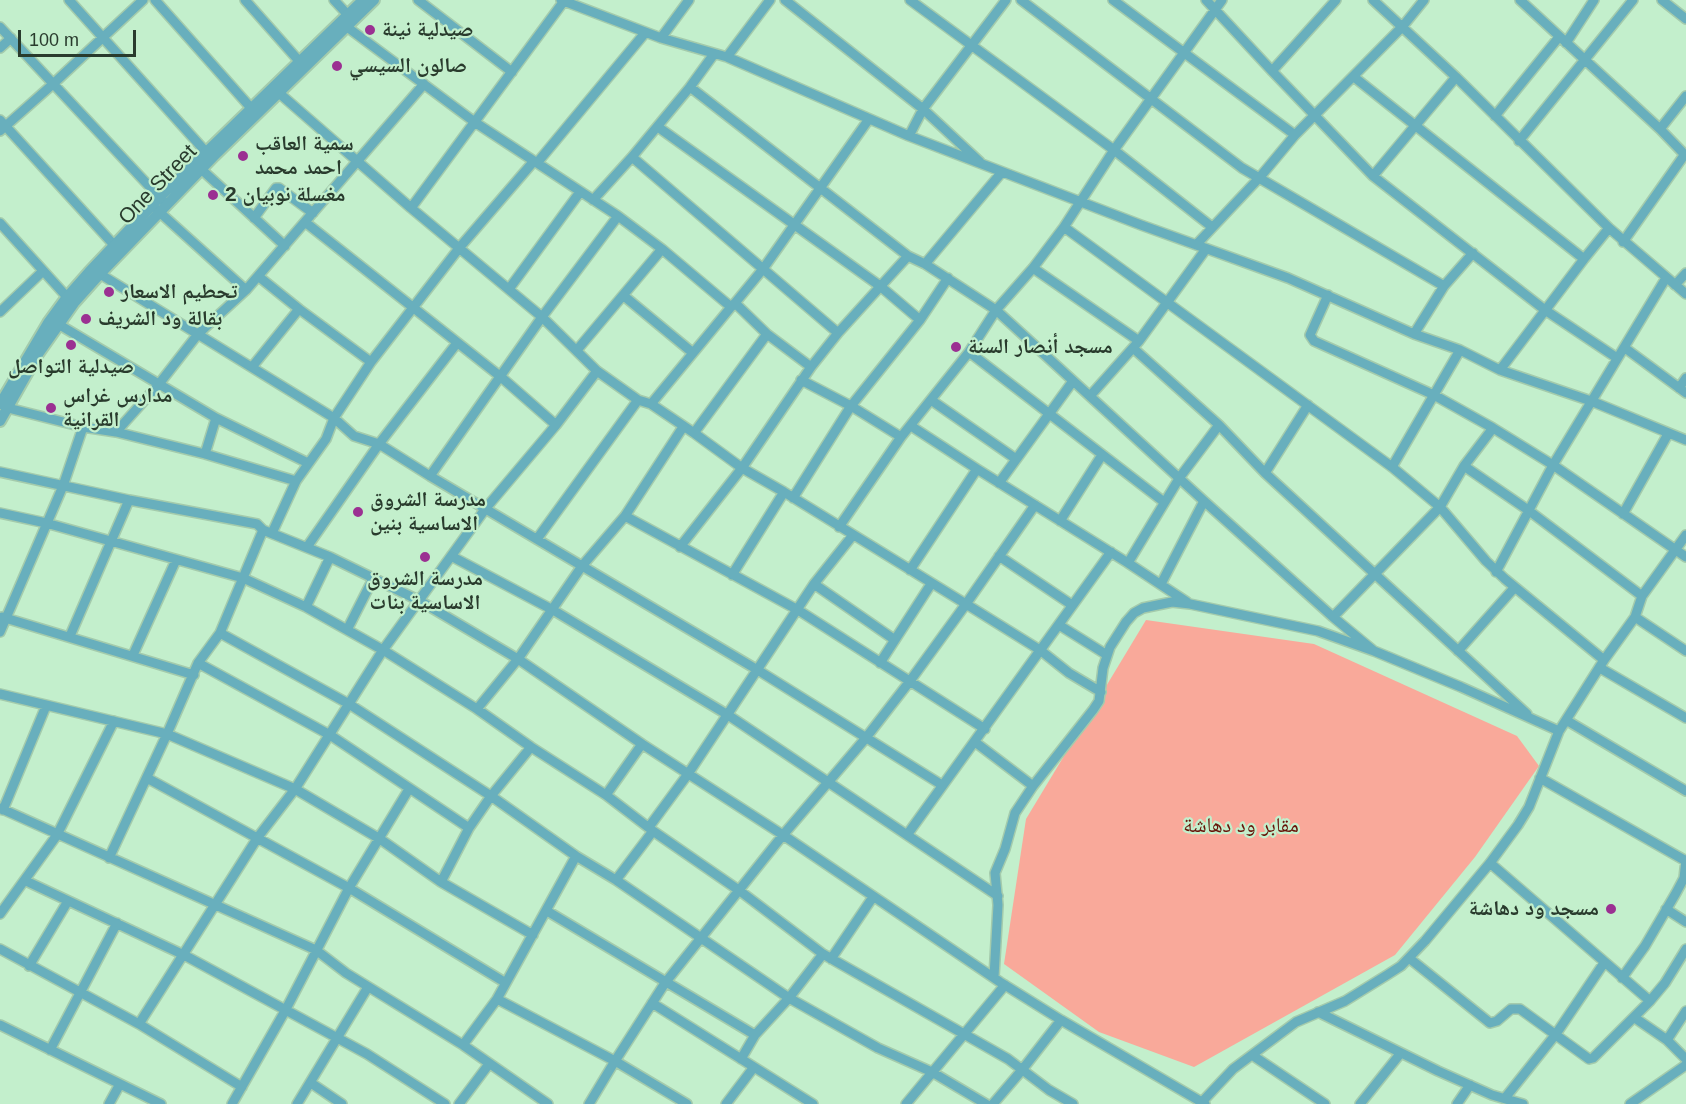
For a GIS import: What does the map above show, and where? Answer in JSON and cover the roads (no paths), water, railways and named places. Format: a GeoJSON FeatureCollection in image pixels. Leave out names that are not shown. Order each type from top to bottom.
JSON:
{"type":"FeatureCollection","features":[{"type":"Feature","properties":{"kind":"street"},"geometry":{"type":"LineString","coordinates":[[69,0],[206,152]]}},
{"type":"Feature","properties":{"kind":"street"},"geometry":{"type":"LineString","coordinates":[[114,245],[2,126],[53,84],[143,0]]}},
{"type":"Feature","properties":{"kind":"street"},"geometry":{"type":"LineString","coordinates":[[155,0],[251,108]]}},
{"type":"Feature","properties":{"kind":"street"},"geometry":{"type":"LineString","coordinates":[[245,0],[299,61]]}},
{"type":"Feature","properties":{"kind":"street"},"geometry":{"type":"LineString","coordinates":[[334,0],[347,14]]}},
{"type":"Feature","properties":{"kind":"street","name":"One Street"},"geometry":{"type":"LineString","coordinates":[[0,421],[5,404],[31,350],[67,297],[114,245],[201,169],[299,61],[363,0]]}},
{"type":"Feature","properties":{"kind":"street","name":"One Street"},"geometry":{"type":"LineString","coordinates":[[5,404],[58,324],[206,152],[251,108],[279,93],[374,0]]}},
{"type":"Feature","properties":{"kind":"street"},"geometry":{"type":"LineString","coordinates":[[418,0],[512,72]]}},
{"type":"Feature","properties":{"kind":"street"},"geometry":{"type":"LineString","coordinates":[[674,0],[682,8]]}},
{"type":"Feature","properties":{"kind":"street"},"geometry":{"type":"LineString","coordinates":[[661,38],[689,0]]}},
{"type":"Feature","properties":{"kind":"street"},"geometry":{"type":"LineString","coordinates":[[727,57],[770,0]]}},
{"type":"Feature","properties":{"kind":"street"},"geometry":{"type":"LineString","coordinates":[[785,0],[923,109],[984,166]]}},
{"type":"Feature","properties":{"kind":"street"},"geometry":{"type":"LineString","coordinates":[[910,0],[1114,150],[1212,227]]}},
{"type":"Feature","properties":{"kind":"street"},"geometry":{"type":"LineString","coordinates":[[909,136],[923,109],[1006,0]]}},
{"type":"Feature","properties":{"kind":"street"},"geometry":{"type":"LineString","coordinates":[[1021,0],[1242,168],[1444,286]]}},
{"type":"Feature","properties":{"kind":"street"},"geometry":{"type":"LineString","coordinates":[[1113,0],[1294,135]]}},
{"type":"Feature","properties":{"kind":"street"},"geometry":{"type":"LineString","coordinates":[[1206,0],[1373,176],[1545,310],[1617,358]]}},
{"type":"Feature","properties":{"kind":"street"},"geometry":{"type":"LineString","coordinates":[[839,526],[901,437],[969,352],[996,310],[1064,227],[1114,150],[1222,0]]}},
{"type":"Feature","properties":{"kind":"street"},"geometry":{"type":"LineString","coordinates":[[1272,72],[1336,0]]}},
{"type":"Feature","properties":{"kind":"street"},"geometry":{"type":"LineString","coordinates":[[1373,0],[1456,77],[1623,242],[1686,294]]}},
{"type":"Feature","properties":{"kind":"street"},"geometry":{"type":"LineString","coordinates":[[1090,396],[1136,345],[1168,302],[1212,227],[1260,177],[1294,135],[1403,26],[1424,0]]}},
{"type":"Feature","properties":{"kind":"street"},"geometry":{"type":"LineString","coordinates":[[1520,0],[1660,129],[1685,155],[1623,242]]}},
{"type":"Feature","properties":{"kind":"street"},"geometry":{"type":"LineString","coordinates":[[1495,116],[1594,0]]}},
{"type":"Feature","properties":{"kind":"street"},"geometry":{"type":"LineString","coordinates":[[1519,141],[1633,0]]}},
{"type":"Feature","properties":{"kind":"street"},"geometry":{"type":"LineString","coordinates":[[1662,0],[1686,19]]}},
{"type":"Feature","properties":{"kind":"street"},"geometry":{"type":"LineString","coordinates":[[411,208],[476,123],[563,1],[645,33],[727,57],[984,166],[1328,294],[1414,334],[1460,350],[1500,370],[1591,401],[1686,440]]}},
{"type":"Feature","properties":{"kind":"street"},"geometry":{"type":"LineString","coordinates":[[0,27],[159,205],[246,290]]}},
{"type":"Feature","properties":{"kind":"street"},"geometry":{"type":"LineString","coordinates":[[347,27],[476,123],[618,216],[811,367]]}},
{"type":"Feature","properties":{"kind":"street"},"geometry":{"type":"LineString","coordinates":[[109,858],[198,663],[220,633],[243,578],[296,481],[326,439],[334,418],[372,362],[460,247],[645,33]]}},
{"type":"Feature","properties":{"kind":"street"},"geometry":{"type":"LineString","coordinates":[[0,48],[11,38]]}},
{"type":"Feature","properties":{"kind":"street"},"geometry":{"type":"LineString","coordinates":[[592,200],[658,127],[714,54]]}},
{"type":"Feature","properties":{"kind":"street"},"geometry":{"type":"LineString","coordinates":[[1354,76],[1584,259]]}},
{"type":"Feature","properties":{"kind":"street"},"geometry":{"type":"LineString","coordinates":[[1373,176],[1456,77]]}},
{"type":"Feature","properties":{"kind":"street"},"geometry":{"type":"LineString","coordinates":[[116,432],[159,384],[198,334],[246,290],[424,84]]}},
{"type":"Feature","properties":{"kind":"street"},"geometry":{"type":"LineString","coordinates":[[690,87],[909,256],[948,278],[996,310],[1204,501],[1374,651]]}},
{"type":"Feature","properties":{"kind":"street"},"geometry":{"type":"LineString","coordinates":[[279,93],[411,208],[542,317],[597,371],[638,400],[651,404],[742,468],[1040,650],[1070,674],[1101,692]]}},
{"type":"Feature","properties":{"kind":"street"},"geometry":{"type":"LineString","coordinates":[[1660,129],[1686,96]]}},
{"type":"Feature","properties":{"kind":"street"},"geometry":{"type":"LineString","coordinates":[[651,404],[763,269],[869,119]]}},
{"type":"Feature","properties":{"kind":"street"},"geometry":{"type":"LineString","coordinates":[[658,127],[880,286],[920,320]]}},
{"type":"Feature","properties":{"kind":"street"},"geometry":{"type":"LineString","coordinates":[[632,157],[838,333]]}},
{"type":"Feature","properties":{"kind":"street"},"geometry":{"type":"LineString","coordinates":[[201,169],[285,246]]}},
{"type":"Feature","properties":{"kind":"street"},"geometry":{"type":"LineString","coordinates":[[925,264],[1002,172]]}},
{"type":"Feature","properties":{"kind":"street"},"geometry":{"type":"LineString","coordinates":[[254,218],[279,188],[313,213]]}},
{"type":"Feature","properties":{"kind":"street"},"geometry":{"type":"LineString","coordinates":[[509,289],[580,192]]}},
{"type":"Feature","properties":{"kind":"street"},"geometry":{"type":"LineString","coordinates":[[430,476],[542,317],[618,216]]}},
{"type":"Feature","properties":{"kind":"street"},"geometry":{"type":"LineString","coordinates":[[305,222],[501,377],[556,425]]}},
{"type":"Feature","properties":{"kind":"street"},"geometry":{"type":"LineString","coordinates":[[0,223],[67,297]]}},
{"type":"Feature","properties":{"kind":"street"},"geometry":{"type":"LineString","coordinates":[[1064,227],[1392,467],[1440,507],[1496,572],[1602,664],[1686,718]]}},
{"type":"Feature","properties":{"kind":"street"},"geometry":{"type":"LineString","coordinates":[[1500,370],[1609,228]]}},
{"type":"Feature","properties":{"kind":"street"},"geometry":{"type":"LineString","coordinates":[[577,350],[662,249]]}},
{"type":"Feature","properties":{"kind":"street"},"geometry":{"type":"LineString","coordinates":[[1414,334],[1444,286],[1473,252]]}},
{"type":"Feature","properties":{"kind":"street"},"geometry":{"type":"LineString","coordinates":[[680,547],[742,468],[811,367],[838,333],[909,256]]}},
{"type":"Feature","properties":{"kind":"street"},"geometry":{"type":"LineString","coordinates":[[1032,268],[1136,345],[1265,473],[1536,722]]}},
{"type":"Feature","properties":{"kind":"street"},"geometry":{"type":"LineString","coordinates":[[0,312],[43,271]]}},
{"type":"Feature","properties":{"kind":"street"},"geometry":{"type":"LineString","coordinates":[[1676,285],[1686,273]]}},
{"type":"Feature","properties":{"kind":"street"},"geometry":{"type":"LineString","coordinates":[[100,274],[334,418],[354,436],[379,444],[756,669],[942,785]]}},
{"type":"Feature","properties":{"kind":"street"},"geometry":{"type":"LineString","coordinates":[[258,276],[372,362]]}},
{"type":"Feature","properties":{"kind":"street"},"geometry":{"type":"LineString","coordinates":[[793,498],[851,406],[920,320],[948,278]]}},
{"type":"Feature","properties":{"kind":"street"},"geometry":{"type":"LineString","coordinates":[[1496,572],[1553,465],[1666,278]]}},
{"type":"Feature","properties":{"kind":"street"},"geometry":{"type":"LineString","coordinates":[[1328,294],[1310,335],[1314,341],[1434,395],[1493,428],[1553,465],[1686,557]]}},
{"type":"Feature","properties":{"kind":"street"},"geometry":{"type":"LineString","coordinates":[[624,296],[693,352]]}},
{"type":"Feature","properties":{"kind":"street"},"geometry":{"type":"LineString","coordinates":[[252,367],[299,309]]}},
{"type":"Feature","properties":{"kind":"street"},"geometry":{"type":"LineString","coordinates":[[58,324],[216,418],[309,463]]}},
{"type":"Feature","properties":{"kind":"street"},"geometry":{"type":"LineString","coordinates":[[694,433],[767,334]]}},
{"type":"Feature","properties":{"kind":"street"},"geometry":{"type":"LineString","coordinates":[[307,547],[379,444],[457,343]]}},
{"type":"Feature","properties":{"kind":"street"},"geometry":{"type":"LineString","coordinates":[[1625,348],[1682,391],[1686,378]]}},
{"type":"Feature","properties":{"kind":"street"},"geometry":{"type":"LineString","coordinates":[[1392,467],[1460,350]]}},
{"type":"Feature","properties":{"kind":"street"},"geometry":{"type":"LineString","coordinates":[[969,352],[1164,502]]}},
{"type":"Feature","properties":{"kind":"street"},"geometry":{"type":"LineString","coordinates":[[139,1024],[258,837],[295,789],[383,650],[486,508],[556,425],[597,371]]}},
{"type":"Feature","properties":{"kind":"street"},"geometry":{"type":"LineString","coordinates":[[801,380],[851,406],[901,437]]}},
{"type":"Feature","properties":{"kind":"street"},"geometry":{"type":"LineString","coordinates":[[999,483],[1073,381]]}},
{"type":"Feature","properties":{"kind":"street"},"geometry":{"type":"LineString","coordinates":[[537,538],[638,400]]}},
{"type":"Feature","properties":{"kind":"street"},"geometry":{"type":"LineString","coordinates":[[932,400],[1016,459]]}},
{"type":"Feature","properties":{"kind":"street"},"geometry":{"type":"LineString","coordinates":[[5,404],[83,427],[116,432],[205,454],[296,481]]}},
{"type":"Feature","properties":{"kind":"street"},"geometry":{"type":"LineString","coordinates":[[1265,473],[1308,405]]}},
{"type":"Feature","properties":{"kind":"street"},"geometry":{"type":"LineString","coordinates":[[205,454],[216,418]]}},
{"type":"Feature","properties":{"kind":"street"},"geometry":{"type":"LineString","coordinates":[[1128,563],[1180,477],[1219,425]]}},
{"type":"Feature","properties":{"kind":"street"},"geometry":{"type":"LineString","coordinates":[[911,426],[1190,604]]}},
{"type":"Feature","properties":{"kind":"street"},"geometry":{"type":"LineString","coordinates":[[0,632],[3,617],[63,486],[83,427]]}},
{"type":"Feature","properties":{"kind":"street"},"geometry":{"type":"LineString","coordinates":[[477,709],[518,658],[582,566],[625,516],[682,427]]}},
{"type":"Feature","properties":{"kind":"street"},"geometry":{"type":"LineString","coordinates":[[1333,617],[1440,507],[1464,466],[1493,428]]}},
{"type":"Feature","properties":{"kind":"street"},"geometry":{"type":"LineString","coordinates":[[1623,513],[1668,434]]}},
{"type":"Feature","properties":{"kind":"street"},"geometry":{"type":"LineString","coordinates":[[1060,521],[1102,455]]}},
{"type":"Feature","properties":{"kind":"street"},"geometry":{"type":"LineString","coordinates":[[1464,466],[1528,510],[1642,596]]}},
{"type":"Feature","properties":{"kind":"street"},"geometry":{"type":"LineString","coordinates":[[910,570],[976,469]]}},
{"type":"Feature","properties":{"kind":"street"},"geometry":{"type":"LineString","coordinates":[[0,472],[129,500],[257,524],[268,532],[330,557],[420,601],[518,658],[642,744],[783,835],[1005,985],[1202,1103],[1233,1069],[1296,1022],[1345,1001],[1401,966],[1490,863],[1529,807],[1559,731],[1635,617],[1642,596],[1686,535]]}},
{"type":"Feature","properties":{"kind":"street"},"geometry":{"type":"LineString","coordinates":[[732,574],[784,492]]}},
{"type":"Feature","properties":{"kind":"street"},"geometry":{"type":"LineString","coordinates":[[70,636],[129,500]]}},
{"type":"Feature","properties":{"kind":"street"},"geometry":{"type":"LineString","coordinates":[[1161,584],[1204,501]]}},
{"type":"Feature","properties":{"kind":"street"},"geometry":{"type":"LineString","coordinates":[[589,1104],[665,983],[910,681],[1035,505]]}},
{"type":"Feature","properties":{"kind":"street"},"geometry":{"type":"LineString","coordinates":[[0,513],[46,523],[243,578],[306,607],[383,650],[606,795],[827,957],[1008,1059],[1049,1090],[1073,1104]]}},
{"type":"Feature","properties":{"kind":"street"},"geometry":{"type":"LineString","coordinates":[[625,516],[798,610],[985,729]]}},
{"type":"Feature","properties":{"kind":"street"},"geometry":{"type":"LineString","coordinates":[[616,880],[814,584],[853,535]]}},
{"type":"Feature","properties":{"kind":"street"},"geometry":{"type":"LineString","coordinates":[[907,835],[1111,552]]}},
{"type":"Feature","properties":{"kind":"street"},"geometry":{"type":"LineString","coordinates":[[451,556],[553,610],[728,715],[998,896]]}},
{"type":"Feature","properties":{"kind":"street"},"geometry":{"type":"LineString","coordinates":[[999,556],[1072,604]]}},
{"type":"Feature","properties":{"kind":"street"},"geometry":{"type":"LineString","coordinates":[[306,607],[330,557]]}},
{"type":"Feature","properties":{"kind":"street"},"geometry":{"type":"LineString","coordinates":[[133,655],[176,560]]}},
{"type":"Feature","properties":{"kind":"street"},"geometry":{"type":"LineString","coordinates":[[347,630],[373,579]]}},
{"type":"Feature","properties":{"kind":"street"},"geometry":{"type":"LineString","coordinates":[[814,584],[895,640]]}},
{"type":"Feature","properties":{"kind":"street"},"geometry":{"type":"LineString","coordinates":[[880,663],[932,584]]}},
{"type":"Feature","properties":{"kind":"street"},"geometry":{"type":"LineString","coordinates":[[1458,651],[1515,587]]}},
{"type":"Feature","properties":{"kind":"street"},"geometry":{"type":"LineString","coordinates":[[994,977],[998,896],[995,873],[1005,849],[1015,813],[1033,786],[1093,710],[1101,692],[1103,668],[1107,655],[1118,633],[1134,613],[1172,602],[1318,631],[1461,687],[1559,731]]}},
{"type":"Feature","properties":{"kind":"street"},"geometry":{"type":"LineString","coordinates":[[3,617],[194,675]]}},
{"type":"Feature","properties":{"kind":"street"},"geometry":{"type":"LineString","coordinates":[[1635,617],[1686,651]]}},
{"type":"Feature","properties":{"kind":"street"},"geometry":{"type":"LineString","coordinates":[[1059,625],[1107,655]]}},
{"type":"Feature","properties":{"kind":"street"},"geometry":{"type":"LineString","coordinates":[[220,633],[349,704],[491,796],[576,856],[616,880],[789,998],[878,1048],[932,1072],[986,1104]]}},
{"type":"Feature","properties":{"kind":"street"},"geometry":{"type":"LineString","coordinates":[[198,663],[330,735],[469,828]]}},
{"type":"Feature","properties":{"kind":"street"},"geometry":{"type":"LineString","coordinates":[[0,694],[167,734],[295,789],[380,839],[441,882],[533,935]]}},
{"type":"Feature","properties":{"kind":"street"},"geometry":{"type":"LineString","coordinates":[[46,706],[2,809],[316,950],[368,987],[463,1045],[548,1104]]}},
{"type":"Feature","properties":{"kind":"street"},"geometry":{"type":"LineString","coordinates":[[1566,720],[1686,791]]}},
{"type":"Feature","properties":{"kind":"street"},"geometry":{"type":"LineString","coordinates":[[0,914],[3,901],[26,881],[57,835],[114,721]]}},
{"type":"Feature","properties":{"kind":"street"},"geometry":{"type":"LineString","coordinates":[[975,742],[1033,786]]}},
{"type":"Feature","properties":{"kind":"street"},"geometry":{"type":"LineString","coordinates":[[606,795],[642,744]]}},
{"type":"Feature","properties":{"kind":"street"},"geometry":{"type":"LineString","coordinates":[[441,882],[469,828],[491,796],[531,747]]}},
{"type":"Feature","properties":{"kind":"street"},"geometry":{"type":"LineString","coordinates":[[147,778],[349,888],[506,983]]}},
{"type":"Feature","properties":{"kind":"street"},"geometry":{"type":"LineString","coordinates":[[1540,778],[1686,861],[1685,878],[1645,946],[1622,978]]}},
{"type":"Feature","properties":{"kind":"street"},"geometry":{"type":"LineString","coordinates":[[232,1104],[285,1011],[349,888],[409,789]]}},
{"type":"Feature","properties":{"kind":"street"},"geometry":{"type":"LineString","coordinates":[[463,1045],[497,999],[576,856]]}},
{"type":"Feature","properties":{"kind":"street"},"geometry":{"type":"LineString","coordinates":[[1490,863],[1650,1002]]}},
{"type":"Feature","properties":{"kind":"street"},"geometry":{"type":"LineString","coordinates":[[26,881],[184,955],[367,1054],[445,1104]]}},
{"type":"Feature","properties":{"kind":"street"},"geometry":{"type":"LineString","coordinates":[[741,1059],[755,1035],[827,957],[873,897]]}},
{"type":"Feature","properties":{"kind":"street"},"geometry":{"type":"LineString","coordinates":[[29,966],[68,901]]}},
{"type":"Feature","properties":{"kind":"street"},"geometry":{"type":"LineString","coordinates":[[1666,909],[1686,921]]}},
{"type":"Feature","properties":{"kind":"street"},"geometry":{"type":"LineString","coordinates":[[547,911],[755,1035]]}},
{"type":"Feature","properties":{"kind":"street"},"geometry":{"type":"LineString","coordinates":[[50,1050],[117,923]]}},
{"type":"Feature","properties":{"kind":"street"},"geometry":{"type":"LineString","coordinates":[[0,949],[139,1024],[242,1087]]}},
{"type":"Feature","properties":{"kind":"street"},"geometry":{"type":"LineString","coordinates":[[1409,958],[1490,1023],[1497,1021],[1515,1008],[1556,1034],[1589,1059],[1593,1058],[1650,1002],[1686,949]]}},
{"type":"Feature","properties":{"kind":"street"},"geometry":{"type":"LineString","coordinates":[[1505,1098],[1556,1034],[1604,963]]}},
{"type":"Feature","properties":{"kind":"street"},"geometry":{"type":"LineString","coordinates":[[906,1104],[1005,985]]}},
{"type":"Feature","properties":{"kind":"street"},"geometry":{"type":"LineString","coordinates":[[297,1104],[368,987]]}},
{"type":"Feature","properties":{"kind":"street"},"geometry":{"type":"LineString","coordinates":[[497,999],[615,1060],[687,1104]]}},
{"type":"Feature","properties":{"kind":"street"},"geometry":{"type":"LineString","coordinates":[[652,1003],[813,1104]]}},
{"type":"Feature","properties":{"kind":"street"},"geometry":{"type":"LineString","coordinates":[[1667,1040],[1686,1011]]}},
{"type":"Feature","properties":{"kind":"street"},"geometry":{"type":"LineString","coordinates":[[1318,1012],[1400,1054],[1470,1085],[1523,1104]]}},
{"type":"Feature","properties":{"kind":"street"},"geometry":{"type":"LineString","coordinates":[[1635,1018],[1667,1040],[1686,1059]]}},
{"type":"Feature","properties":{"kind":"street"},"geometry":{"type":"LineString","coordinates":[[993,1104],[1061,1020]]}},
{"type":"Feature","properties":{"kind":"street"},"geometry":{"type":"LineString","coordinates":[[0,1025],[161,1104]]}},
{"type":"Feature","properties":{"kind":"street"},"geometry":{"type":"LineString","coordinates":[[1360,1104],[1400,1054]]}},
{"type":"Feature","properties":{"kind":"street"},"geometry":{"type":"LineString","coordinates":[[1252,1055],[1324,1104]]}},
{"type":"Feature","properties":{"kind":"street"},"geometry":{"type":"LineString","coordinates":[[459,1104],[489,1064]]}},
{"type":"Feature","properties":{"kind":"street"},"geometry":{"type":"LineString","coordinates":[[1630,1104],[1686,1065]]}},
{"type":"Feature","properties":{"kind":"street"},"geometry":{"type":"LineString","coordinates":[[726,1104],[754,1067]]}},
{"type":"Feature","properties":{"kind":"street"},"geometry":{"type":"LineString","coordinates":[[311,1083],[342,1104]]}},
{"type":"Feature","properties":{"kind":"street"},"geometry":{"type":"LineString","coordinates":[[109,1104],[120,1084]]}},
{"type":"Feature","properties":{"kind":"street"},"geometry":{"type":"LineString","coordinates":[[1457,1104],[1470,1085]]}},
{"type":"Feature","properties":{"kind":"place","name":"صيدلية نينة"},"geometry":{"type":"Point","coordinates":[370,30]}},
{"type":"Feature","properties":{"kind":"place","name":"صالون السيسي"},"geometry":{"type":"Point","coordinates":[337,66]}},
{"type":"Feature","properties":{"kind":"place","name":"سمية العاقب احمد محمد"},"geometry":{"type":"Point","coordinates":[243,156]}},
{"type":"Feature","properties":{"kind":"place","name":"مغسلة نوبيان 2"},"geometry":{"type":"Point","coordinates":[213,195]}},
{"type":"Feature","properties":{"kind":"place","name":"تحطيم الاسعار"},"geometry":{"type":"Point","coordinates":[109,292]}},
{"type":"Feature","properties":{"kind":"place","name":"بقالة ود الشريف"},"geometry":{"type":"Point","coordinates":[86,319]}},
{"type":"Feature","properties":{"kind":"place","name":"صيدلية التواصل"},"geometry":{"type":"Point","coordinates":[71,345]}},
{"type":"Feature","properties":{"kind":"place","name":"مسجد أنصار السنة"},"geometry":{"type":"Point","coordinates":[956,347]}},
{"type":"Feature","properties":{"kind":"place","name":"مدارس غراس القرانية"},"geometry":{"type":"Point","coordinates":[51,408]}},
{"type":"Feature","properties":{"kind":"place","name":"مدرسة الشروق الاساسية بنين"},"geometry":{"type":"Point","coordinates":[358,512]}},
{"type":"Feature","properties":{"kind":"place","name":"مدرسة الشروق الاساسية بنات"},"geometry":{"type":"Point","coordinates":[425,557]}},
{"type":"Feature","properties":{"kind":"place","name":"مسجد ود دهاشة"},"geometry":{"type":"Point","coordinates":[1611,909]}},
{"type":"Feature","properties":{"kind":"park label","name":"مقابر ود دهاشة"},"geometry":{"type":"Point","coordinates":[1241,826]}}]}
